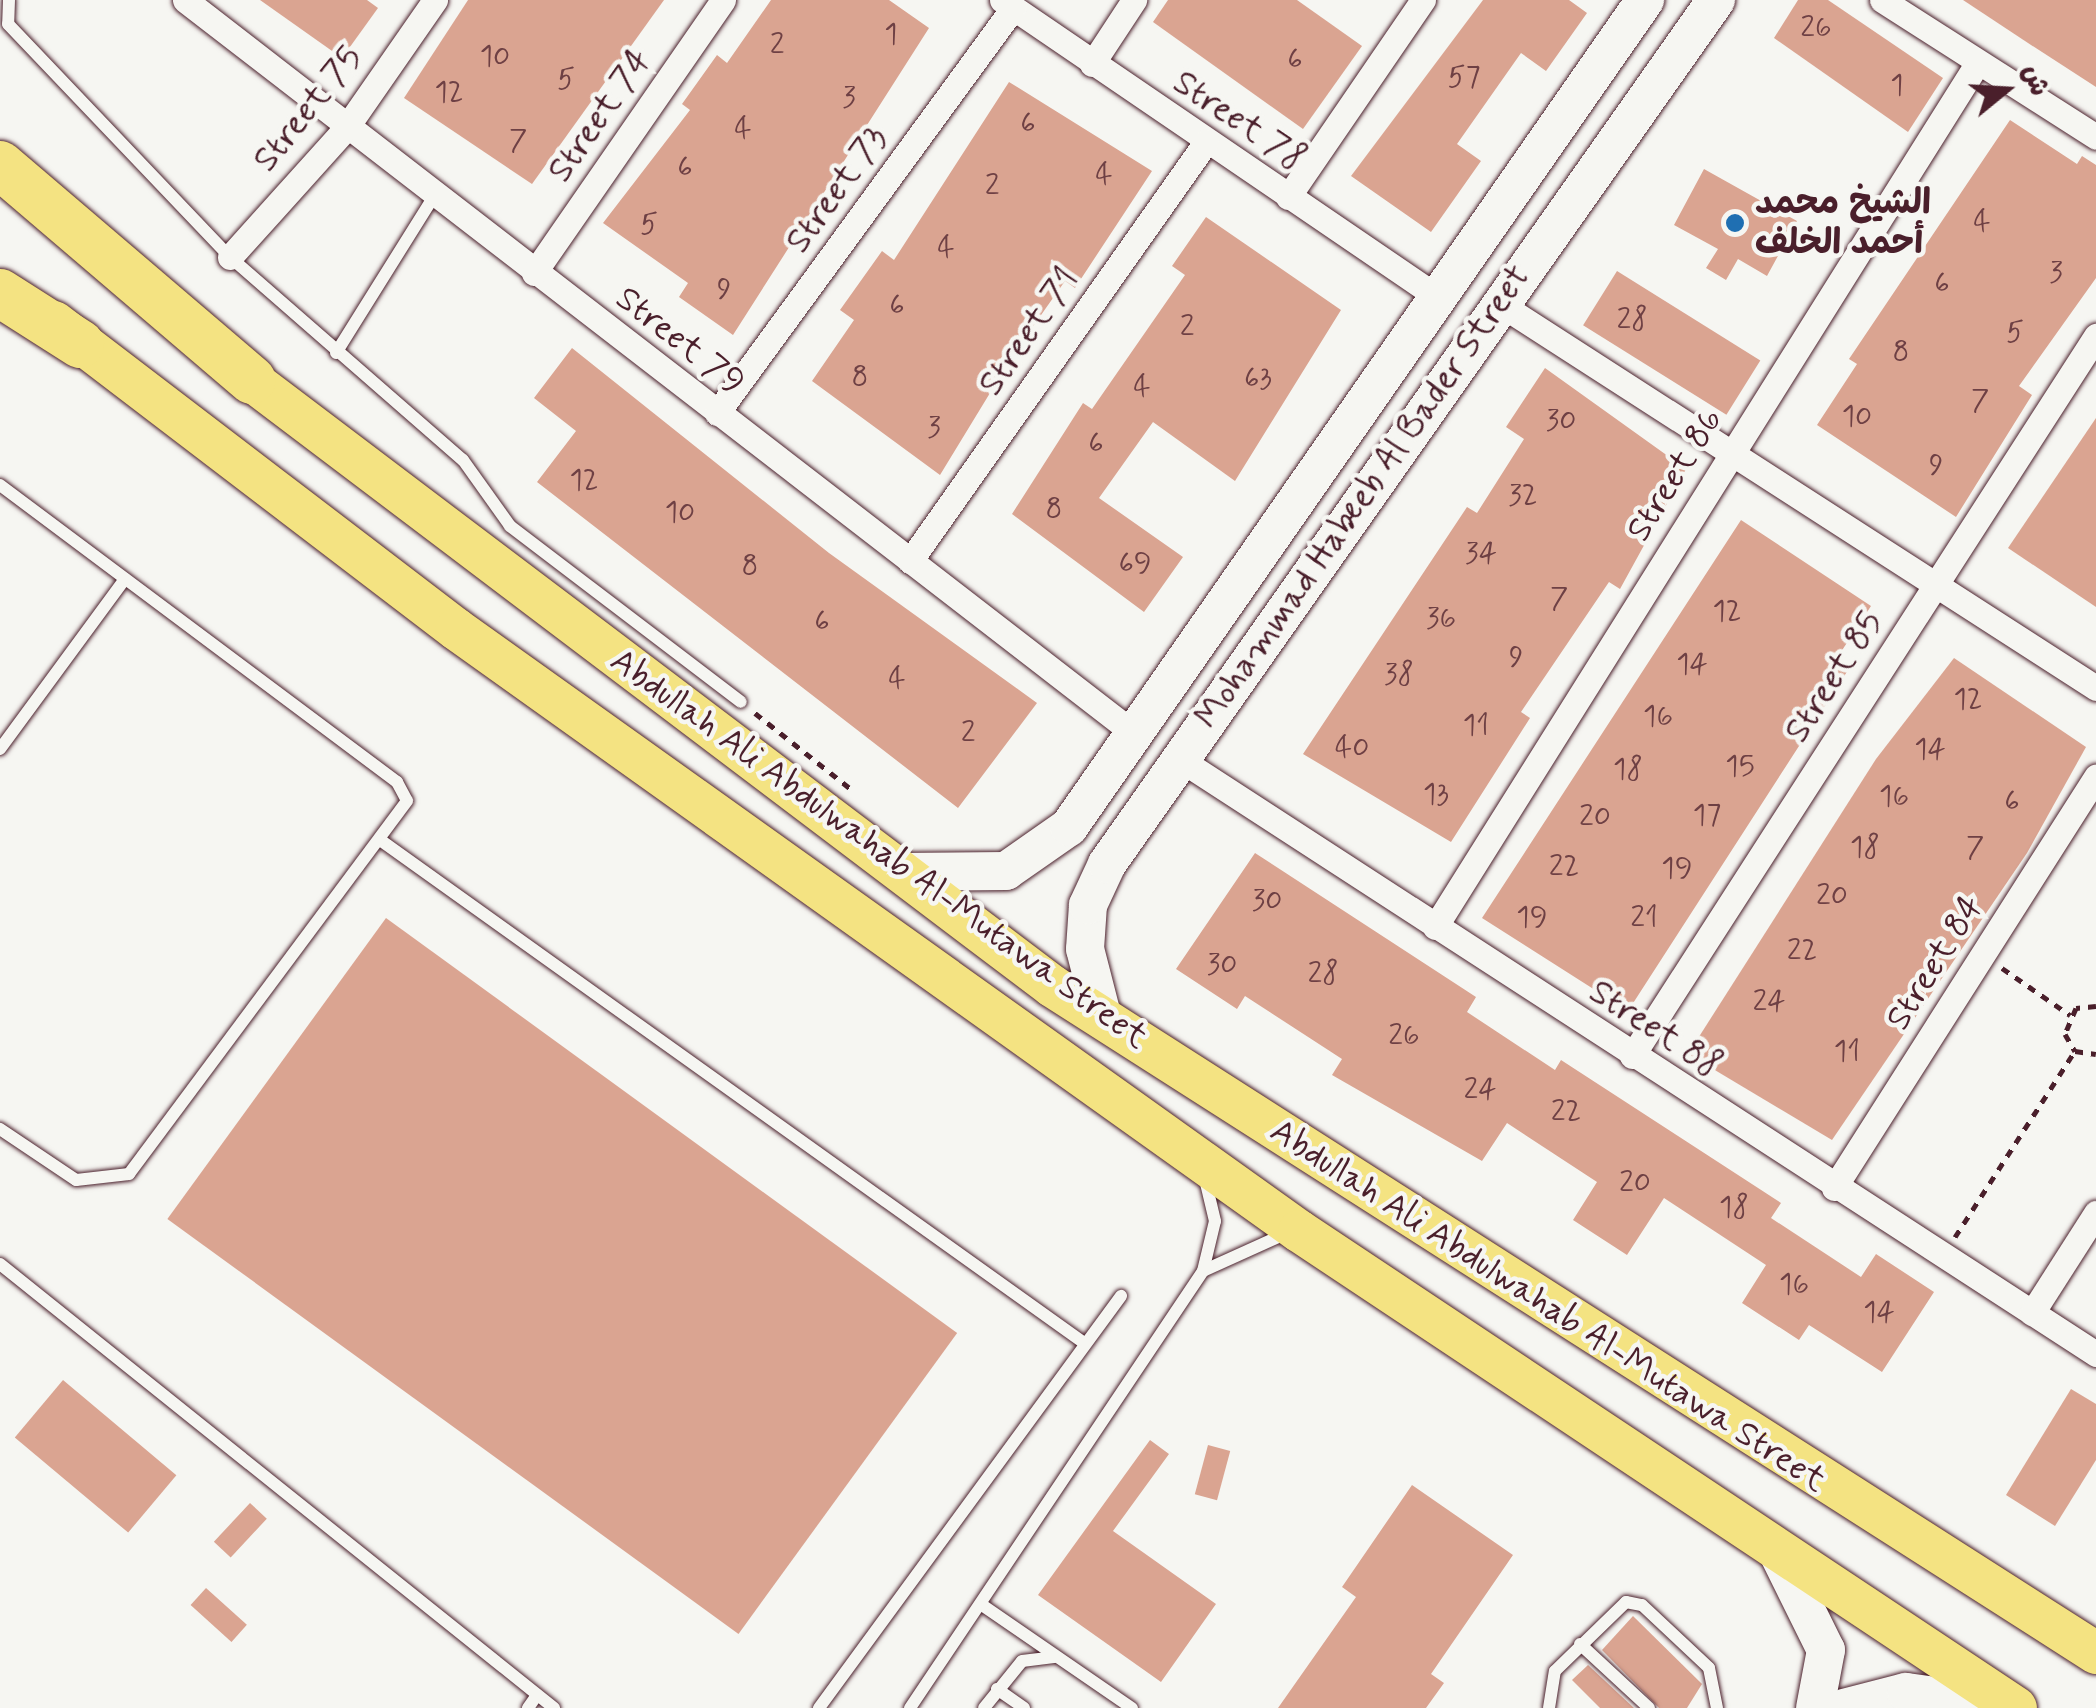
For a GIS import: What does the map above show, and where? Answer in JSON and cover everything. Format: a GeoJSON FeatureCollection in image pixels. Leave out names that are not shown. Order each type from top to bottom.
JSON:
{"type":"FeatureCollection","features":[{"type":"Feature","properties":{"kind":"highway"},"geometry":{"type":"LineString","coordinates":[[0,165],[252,380]]}},
{"type":"Feature","properties":{"kind":"highway"},"geometry":{"type":"LineString","coordinates":[[0,294],[80,344]]}},
{"type":"Feature","properties":{"kind":"main road","name":"Abdullah Ali Abdulwahab Al-Mutawa Street"},"geometry":{"type":"LineString","coordinates":[[0,191],[901,872],[1103,1019],[2096,1653]]}},
{"type":"Feature","properties":{"kind":"main road","name":"Abdullah Ali Abdulwahab Al-Mutawa Street"},"geometry":{"type":"LineString","coordinates":[[0,277],[80,344],[456,630],[1299,1231],[1770,1536],[2016,1708]]}},
{"type":"Feature","properties":{"kind":"street","name":"Street 79"},"geometry":{"type":"LineString","coordinates":[[185,0],[1135,734]]}},
{"type":"Feature","properties":{"kind":"street","name":"Street 75"},"geometry":{"type":"LineString","coordinates":[[230,257],[346,128],[435,0]]}},
{"type":"Feature","properties":{"kind":"street","name":"Street 74"},"geometry":{"type":"LineString","coordinates":[[534,273],[723,0]]}},
{"type":"Feature","properties":{"kind":"street"},"geometry":{"type":"LineString","coordinates":[[1092,64],[1134,0]]}},
{"type":"Feature","properties":{"kind":"street"},"geometry":{"type":"LineString","coordinates":[[1288,197],[1423,0]]}},
{"type":"Feature","properties":{"kind":"street","name":"Mohammad Habeeb Al Bader Street"},"geometry":{"type":"LineString","coordinates":[[901,872],[1006,870],[1069,826],[1248,577],[1645,0]]}},
{"type":"Feature","properties":{"kind":"street","name":"Mohammad Habeeb Al Bader Street"},"geometry":{"type":"LineString","coordinates":[[1103,1019],[1086,949],[1088,905],[1107,864],[1326,544],[1716,0]]}},
{"type":"Feature","properties":{"kind":"street"},"geometry":{"type":"LineString","coordinates":[[1882,0],[2096,137]]}},
{"type":"Feature","properties":{"kind":"street","name":"Street 78"},"geometry":{"type":"LineString","coordinates":[[1007,4],[1438,298]]}},
{"type":"Feature","properties":{"kind":"street","name":"Street 73"},"geometry":{"type":"LineString","coordinates":[[717,414],[1007,4]]}},
{"type":"Feature","properties":{"kind":"street"},"geometry":{"type":"LineString","coordinates":[[1614,44],[1623,76],[1655,86]]}},
{"type":"Feature","properties":{"kind":"street","name":"Street 86"},"geometry":{"type":"LineString","coordinates":[[1434,927],[1978,62]]}},
{"type":"Feature","properties":{"kind":"street"},"geometry":{"type":"LineString","coordinates":[[1568,111],[1588,112],[1617,139]]}},
{"type":"Feature","properties":{"kind":"street","name":"Street 71"},"geometry":{"type":"LineString","coordinates":[[910,562],[1206,142]]}},
{"type":"Feature","properties":{"kind":"street"},"geometry":{"type":"LineString","coordinates":[[1500,304],[2096,688]]}},
{"type":"Feature","properties":{"kind":"street","name":"Street 85"},"geometry":{"type":"LineString","coordinates":[[1632,1056],[2096,336]]}},
{"type":"Feature","properties":{"kind":"street"},"geometry":{"type":"LineString","coordinates":[[1290,514],[1296,530],[1326,544]]}},
{"type":"Feature","properties":{"kind":"street"},"geometry":{"type":"LineString","coordinates":[[1248,577],[1267,576],[1285,608]]}},
{"type":"Feature","properties":{"kind":"street","name":"Street 88"},"geometry":{"type":"LineString","coordinates":[[1178,758],[1834,1188],[2096,1354]]}},
{"type":"Feature","properties":{"kind":"street","name":"Street 84"},"geometry":{"type":"LineString","coordinates":[[1834,1188],[2096,776]]}},
{"type":"Feature","properties":{"kind":"street"},"geometry":{"type":"LineString","coordinates":[[1069,826],[1069,848],[1085,864],[1107,864]]}},
{"type":"Feature","properties":{"kind":"street"},"geometry":{"type":"LineString","coordinates":[[2032,1314],[2096,1213]]}},
{"type":"Feature","properties":{"kind":"street"},"geometry":{"type":"LineString","coordinates":[[1770,1536],[1826,1650],[1814,1708]]}},
{"type":"Feature","properties":{"kind":"street"},"geometry":{"type":"LineString","coordinates":[[1844,1708],[1906,1692],[2016,1708]]}},
{"type":"Feature","properties":{"kind":"lane"},"geometry":{"type":"LineString","coordinates":[[9,0],[8,24],[230,257],[463,460],[510,526],[740,702]]}},
{"type":"Feature","properties":{"kind":"lane"},"geometry":{"type":"LineString","coordinates":[[336,353],[434,196]]}},
{"type":"Feature","properties":{"kind":"lane"},"geometry":{"type":"LineString","coordinates":[[0,485],[404,789],[407,808],[129,1174],[76,1180],[0,1129]]}},
{"type":"Feature","properties":{"kind":"lane"},"geometry":{"type":"LineString","coordinates":[[0,749],[126,578]]}},
{"type":"Feature","properties":{"kind":"lane"},"geometry":{"type":"LineString","coordinates":[[382,842],[1084,1343]]}},
{"type":"Feature","properties":{"kind":"lane"},"geometry":{"type":"LineString","coordinates":[[1178,1144],[1213,1203],[1204,1271]]}},
{"type":"Feature","properties":{"kind":"lane"},"geometry":{"type":"LineString","coordinates":[[910,1708],[1204,1271],[1248,1244],[1299,1231]]}},
{"type":"Feature","properties":{"kind":"lane"},"geometry":{"type":"LineString","coordinates":[[0,1264],[554,1708]]}},
{"type":"Feature","properties":{"kind":"lane"},"geometry":{"type":"LineString","coordinates":[[819,1708],[1121,1296]]}},
{"type":"Feature","properties":{"kind":"lane"},"geometry":{"type":"LineString","coordinates":[[982,1605],[1132,1708]]}},
{"type":"Feature","properties":{"kind":"lane"},"geometry":{"type":"LineString","coordinates":[[1548,1708],[1550,1680],[1617,1605],[1642,1605],[1710,1668],[1717,1708]]}},
{"type":"Feature","properties":{"kind":"lane"},"geometry":{"type":"LineString","coordinates":[[1580,1644],[1649,1708]]}},
{"type":"Feature","properties":{"kind":"lane"},"geometry":{"type":"LineString","coordinates":[[984,1708],[1022,1661],[1059,1657]]}},
{"type":"Feature","properties":{"kind":"lane"},"geometry":{"type":"LineString","coordinates":[[997,1689],[1024,1708]]}},
{"type":"Feature","properties":{"kind":"lane"},"geometry":{"type":"LineString","coordinates":[[528,1708],[538,1695]]}},
{"type":"Feature","properties":{"kind":"path"},"geometry":{"type":"LineString","coordinates":[[1982,954],[2070,1015]]}},
{"type":"Feature","properties":{"kind":"path"},"geometry":{"type":"LineString","coordinates":[[2070,1015],[2096,1006]]}},
{"type":"Feature","properties":{"kind":"path"},"geometry":{"type":"LineString","coordinates":[[2070,1015],[2065,1034],[2075,1051]]}},
{"type":"Feature","properties":{"kind":"path"},"geometry":{"type":"LineString","coordinates":[[2075,1051],[2096,1054]]}},
{"type":"Feature","properties":{"kind":"path"},"geometry":{"type":"LineString","coordinates":[[1942,1256],[2075,1051]]}},
{"type":"Feature","properties":{"kind":"building"},"geometry":{"type":"Polygon","coordinates":[[[260,0],[367,0],[378,8],[342,58],[260,0]]]}},
{"type":"Feature","properties":{"kind":"building"},"geometry":{"type":"Polygon","coordinates":[[[468,0],[664,0],[532,184],[404,98],[468,0]]]}},
{"type":"Feature","properties":{"kind":"building"},"geometry":{"type":"Polygon","coordinates":[[[771,0],[889,0],[929,28],[733,335],[679,297],[688,283],[603,223],[690,110],[682,104],[717,55],[727,63],[771,0]]]}},
{"type":"Feature","properties":{"kind":"building"},"geometry":{"type":"Polygon","coordinates":[[[1168,0],[1297,0],[1362,46],[1303,129],[1153,22],[1168,0]]]}},
{"type":"Feature","properties":{"kind":"building"},"geometry":{"type":"Polygon","coordinates":[[[1483,0],[1569,0],[1587,13],[1546,71],[1521,53],[1457,144],[1481,161],[1431,232],[1351,176],[1483,0]]]}},
{"type":"Feature","properties":{"kind":"building"},"geometry":{"type":"Polygon","coordinates":[[[1798,0],[1828,0],[1943,78],[1908,132],[1774,38],[1798,0]]]}},
{"type":"Feature","properties":{"kind":"building"},"geometry":{"type":"Polygon","coordinates":[[[1963,0],[2096,0],[2096,87],[2028,43],[1963,0]]]}},
{"type":"Feature","properties":{"kind":"building"},"geometry":{"type":"Polygon","coordinates":[[[1009,82],[1152,171],[1075,288],[1065,281],[1015,352],[940,475],[812,381],[854,320],[840,310],[882,251],[894,260],[1009,82]]]}},
{"type":"Feature","properties":{"kind":"building"},"geometry":{"type":"Polygon","coordinates":[[[2010,120],[2077,164],[2082,156],[2096,165],[2096,278],[2019,386],[2032,395],[1956,517],[1817,425],[1857,364],[1849,359],[2010,120]]]}},
{"type":"Feature","properties":{"kind":"building","name":"الشيخ محمد أحمد الخلف"},"geometry":{"type":"Polygon","coordinates":[[[1704,169],[1797,221],[1767,276],[1738,259],[1726,280],[1706,268],[1718,249],[1674,225],[1704,169]]]}},
{"type":"Feature","properties":{"kind":"building"},"geometry":{"type":"Polygon","coordinates":[[[1206,217],[1341,310],[1235,481],[1153,422],[1099,498],[1183,557],[1144,612],[1012,514],[1083,403],[1092,409],[1185,275],[1172,266],[1206,217]]]}},
{"type":"Feature","properties":{"kind":"building"},"geometry":{"type":"Polygon","coordinates":[[[1617,271],[1760,361],[1726,415],[1583,325],[1617,271]]]}},
{"type":"Feature","properties":{"kind":"building"},"geometry":{"type":"Polygon","coordinates":[[[572,348],[829,553],[1037,703],[958,808],[537,482],[576,431],[534,398],[572,348]]]}},
{"type":"Feature","properties":{"kind":"building"},"geometry":{"type":"Polygon","coordinates":[[[1545,368],[1686,469],[1620,589],[1609,582],[1521,712],[1530,718],[1451,842],[1303,754],[1467,507],[1477,513],[1524,439],[1506,427],[1545,368]]]}},
{"type":"Feature","properties":{"kind":"building"},"geometry":{"type":"Polygon","coordinates":[[[2096,418],[2096,607],[2008,548],[2096,418]]]}},
{"type":"Feature","properties":{"kind":"building"},"geometry":{"type":"Polygon","coordinates":[[[1741,520],[1871,606],[1837,658],[1850,667],[1628,1011],[1482,918],[1741,520]]]}},
{"type":"Feature","properties":{"kind":"building"},"geometry":{"type":"Polygon","coordinates":[[[1954,658],[2086,747],[2027,853],[1832,1140],[1688,1054],[1876,759],[1954,658]]]}},
{"type":"Feature","properties":{"kind":"building"},"geometry":{"type":"Polygon","coordinates":[[[1255,853],[1476,997],[1467,1012],[1555,1070],[1561,1060],[1781,1203],[1771,1218],[1861,1277],[1876,1254],[1934,1292],[1882,1372],[1809,1325],[1799,1340],[1742,1303],[1766,1265],[1664,1198],[1627,1255],[1573,1220],[1597,1182],[1507,1123],[1482,1161],[1332,1075],[1342,1059],[1245,996],[1237,1009],[1176,969],[1255,853]]]}},
{"type":"Feature","properties":{"kind":"building"},"geometry":{"type":"Polygon","coordinates":[[[386,918],[957,1333],[739,1634],[167,1219],[386,918]]]}},
{"type":"Feature","properties":{"kind":"building"},"geometry":{"type":"Polygon","coordinates":[[[63,1380],[176,1475],[128,1533],[15,1437],[63,1380]]]}},
{"type":"Feature","properties":{"kind":"building"},"geometry":{"type":"Polygon","coordinates":[[[2071,1389],[2096,1404],[2096,1460],[2055,1526],[2006,1495],[2071,1389]]]}},
{"type":"Feature","properties":{"kind":"building"},"geometry":{"type":"Polygon","coordinates":[[[1150,1440],[1169,1454],[1113,1531],[1216,1604],[1161,1682],[1038,1595],[1150,1440]]]}},
{"type":"Feature","properties":{"kind":"building"},"geometry":{"type":"Polygon","coordinates":[[[1208,1445],[1230,1451],[1217,1500],[1195,1494],[1208,1445]]]}},
{"type":"Feature","properties":{"kind":"building"},"geometry":{"type":"Polygon","coordinates":[[[1412,1485],[1513,1555],[1431,1674],[1444,1683],[1426,1708],[1278,1708],[1356,1597],[1342,1587],[1412,1485]]]}},
{"type":"Feature","properties":{"kind":"building"},"geometry":{"type":"Polygon","coordinates":[[[250,1503],[267,1519],[231,1557],[214,1542],[250,1503]]]}},
{"type":"Feature","properties":{"kind":"building"},"geometry":{"type":"Polygon","coordinates":[[[206,1588],[247,1625],[231,1642],[191,1605],[206,1588]]]}},
{"type":"Feature","properties":{"kind":"building"},"geometry":{"type":"Polygon","coordinates":[[[1633,1616],[1702,1684],[1687,1708],[1659,1708],[1602,1650],[1633,1616]]]}},
{"type":"Feature","properties":{"kind":"building"},"geometry":{"type":"Polygon","coordinates":[[[1588,1665],[1634,1708],[1600,1708],[1572,1680],[1588,1665]]]}},
{"type":"Feature","properties":{"kind":"place","name":"الشيخ محمد أحمد الخلف"},"geometry":{"type":"Point","coordinates":[1735,223]}}]}
